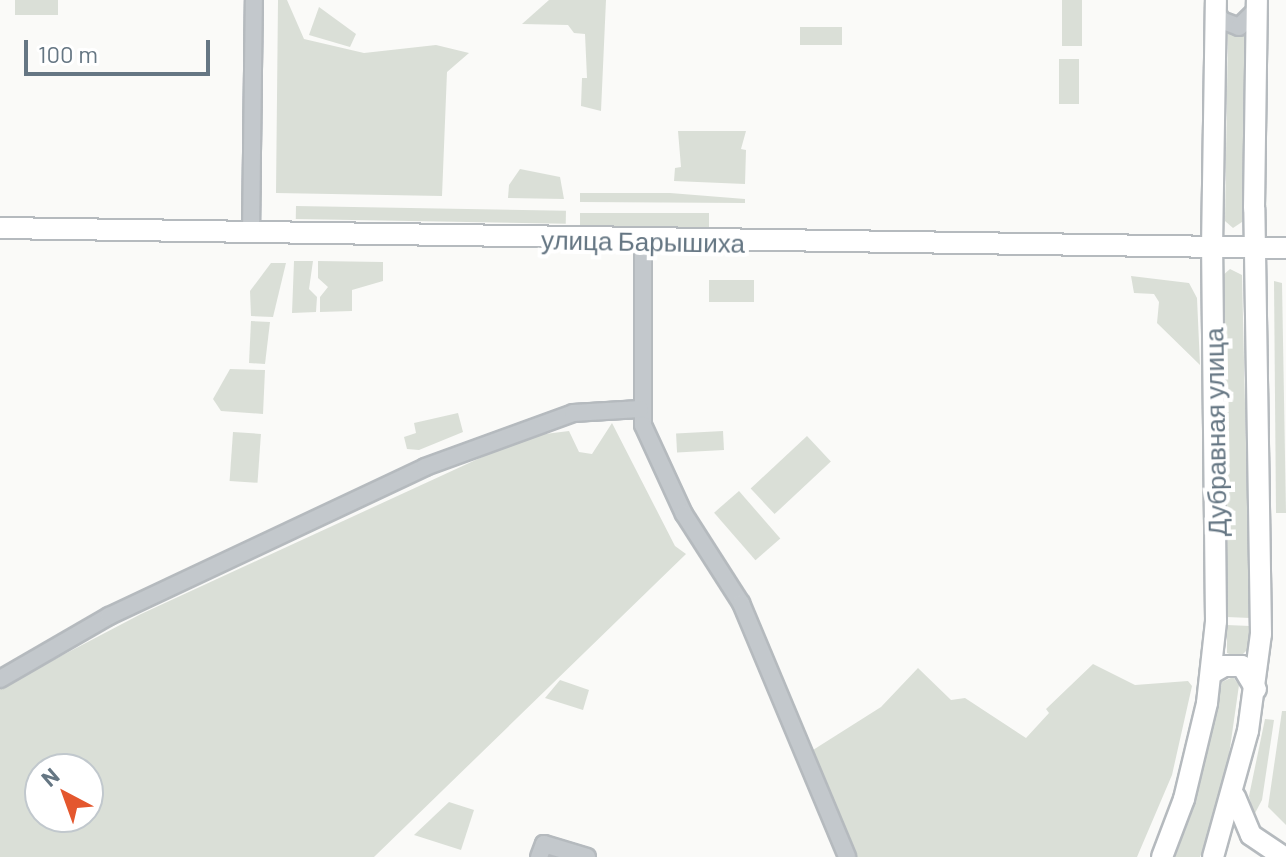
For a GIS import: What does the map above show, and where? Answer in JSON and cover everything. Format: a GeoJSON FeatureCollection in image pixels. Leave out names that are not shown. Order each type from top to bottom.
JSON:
{"type":"FeatureCollection","features":[{"type":"Feature","properties":{"kind":"main road","name":"Дубравная улица"},"geometry":{"type":"LineString","coordinates":[[1162,857],[1184,799],[1212,673],[1216,575],[1212,249],[1216,4]]}},
{"type":"Feature","properties":{"kind":"main road","name":"Дубравная улица"},"geometry":{"type":"LineString","coordinates":[[1214,857],[1234,793],[1256,689],[1262,547],[1255,248],[1257,4]]}},
{"type":"Feature","properties":{"kind":"main road","name":"улица Барышиха"},"geometry":{"type":"LineString","coordinates":[[0,228],[643,241],[1286,248]]}},
{"type":"Feature","properties":{"kind":"main road"},"geometry":{"type":"LineString","coordinates":[[1212,673],[1224,666],[1242,666],[1256,689]]}},
{"type":"Feature","properties":{"kind":"main road"},"geometry":{"type":"LineString","coordinates":[[1234,793],[1239,816],[1251,835],[1284,857]]}},
{"type":"Feature","properties":{"kind":"main road"},"geometry":{"type":"LineString","coordinates":[[1214,857],[1251,835]]}},
{"type":"Feature","properties":{"kind":"street"},"geometry":{"type":"LineString","coordinates":[[251,234],[254,0]]}},
{"type":"Feature","properties":{"kind":"street"},"geometry":{"type":"LineString","coordinates":[[1216,4],[1221,20],[1239,27],[1257,4]]}},
{"type":"Feature","properties":{"kind":"street"},"geometry":{"type":"LineString","coordinates":[[643,241],[640,409],[647,437],[697,536],[741,603],[847,857]]}},
{"type":"Feature","properties":{"kind":"street"},"geometry":{"type":"LineString","coordinates":[[0,679],[109,616],[425,467],[573,413],[640,409]]}},
{"type":"Feature","properties":{"kind":"street"},"geometry":{"type":"LineString","coordinates":[[539,857],[544,844],[587,857]]}},
{"type":"Feature","properties":{"kind":"shaded area"},"geometry":{"type":"Polygon","coordinates":[[[15,0],[58,0],[58,15],[15,15],[15,0]]]}},
{"type":"Feature","properties":{"kind":"shaded area"},"geometry":{"type":"Polygon","coordinates":[[[278,0],[287,0],[304,39],[364,53],[436,45],[469,53],[447,72],[442,196],[276,193],[278,0]]]}},
{"type":"Feature","properties":{"kind":"shaded area"},"geometry":{"type":"Polygon","coordinates":[[[549,0],[606,0],[601,111],[581,106],[582,78],[587,78],[585,34],[574,33],[568,25],[522,24],[549,0]]]}},
{"type":"Feature","properties":{"kind":"shaded area"},"geometry":{"type":"Polygon","coordinates":[[[1062,0],[1082,0],[1082,46],[1062,46],[1062,0]]]}},
{"type":"Feature","properties":{"kind":"shaded area"},"geometry":{"type":"Polygon","coordinates":[[[319,7],[356,34],[350,47],[309,35],[319,7]]]}},
{"type":"Feature","properties":{"kind":"shaded area"},"geometry":{"type":"Polygon","coordinates":[[[800,27],[842,27],[842,45],[800,45],[800,27]]]}},
{"type":"Feature","properties":{"kind":"shaded area"},"geometry":{"type":"Polygon","coordinates":[[[1228,28],[1245,29],[1242,222],[1233,228],[1225,221],[1228,28]]]}},
{"type":"Feature","properties":{"kind":"shaded area"},"geometry":{"type":"Polygon","coordinates":[[[1059,59],[1079,59],[1079,104],[1059,104],[1059,59]]]}},
{"type":"Feature","properties":{"kind":"shaded area"},"geometry":{"type":"Polygon","coordinates":[[[678,131],[746,131],[741,149],[746,150],[745,184],[674,181],[675,168],[681,167],[678,131]]]}},
{"type":"Feature","properties":{"kind":"shaded area"},"geometry":{"type":"Polygon","coordinates":[[[520,169],[560,177],[564,199],[508,198],[509,185],[520,169]]]}},
{"type":"Feature","properties":{"kind":"shaded area"},"geometry":{"type":"Polygon","coordinates":[[[580,193],[670,193],[745,199],[745,203],[580,202],[580,193]]]}},
{"type":"Feature","properties":{"kind":"shaded area"},"geometry":{"type":"Polygon","coordinates":[[[296,206],[566,211],[566,224],[296,219],[296,206]]]}},
{"type":"Feature","properties":{"kind":"shaded area"},"geometry":{"type":"Polygon","coordinates":[[[580,213],[709,213],[709,227],[580,227],[580,213]]]}},
{"type":"Feature","properties":{"kind":"shaded area"},"geometry":{"type":"Polygon","coordinates":[[[294,261],[313,261],[309,289],[317,297],[316,312],[292,313],[294,261]]]}},
{"type":"Feature","properties":{"kind":"shaded area"},"geometry":{"type":"Polygon","coordinates":[[[318,261],[383,262],[383,281],[352,290],[352,311],[320,312],[320,297],[328,287],[318,278],[318,261]]]}},
{"type":"Feature","properties":{"kind":"shaded area"},"geometry":{"type":"Polygon","coordinates":[[[271,263],[286,263],[273,317],[251,316],[250,291],[271,263]]]}},
{"type":"Feature","properties":{"kind":"shaded area"},"geometry":{"type":"Polygon","coordinates":[[[1230,269],[1242,275],[1250,618],[1227,617],[1222,276],[1230,269]]]}},
{"type":"Feature","properties":{"kind":"shaded area"},"geometry":{"type":"Polygon","coordinates":[[[1131,276],[1189,283],[1197,298],[1200,365],[1157,323],[1159,302],[1154,294],[1134,293],[1131,276]]]}},
{"type":"Feature","properties":{"kind":"shaded area"},"geometry":{"type":"Polygon","coordinates":[[[709,280],[754,280],[754,302],[709,302],[709,280]]]}},
{"type":"Feature","properties":{"kind":"shaded area"},"geometry":{"type":"Polygon","coordinates":[[[1274,281],[1282,283],[1286,513],[1276,513],[1274,281]]]}},
{"type":"Feature","properties":{"kind":"shaded area"},"geometry":{"type":"Polygon","coordinates":[[[251,321],[270,322],[265,364],[249,363],[251,321]]]}},
{"type":"Feature","properties":{"kind":"shaded area"},"geometry":{"type":"Polygon","coordinates":[[[230,369],[265,370],[263,414],[221,411],[213,399],[230,369]]]}},
{"type":"Feature","properties":{"kind":"shaded area"},"geometry":{"type":"Polygon","coordinates":[[[458,413],[463,432],[419,450],[407,449],[404,437],[416,433],[414,423],[458,413]]]}},
{"type":"Feature","properties":{"kind":"shaded area"},"geometry":{"type":"Polygon","coordinates":[[[612,423],[675,546],[686,554],[374,857],[0,857],[0,688],[141,614],[493,452],[537,435],[569,431],[579,452],[592,454],[612,423]]]}},
{"type":"Feature","properties":{"kind":"shaded area"},"geometry":{"type":"Polygon","coordinates":[[[723,431],[724,450],[677,452],[676,433],[723,431]]]}},
{"type":"Feature","properties":{"kind":"shaded area"},"geometry":{"type":"Polygon","coordinates":[[[233,432],[261,434],[258,483],[230,481],[233,432]]]}},
{"type":"Feature","properties":{"kind":"shaded area"},"geometry":{"type":"Polygon","coordinates":[[[807,436],[831,462],[775,514],[751,489],[807,436]]]}},
{"type":"Feature","properties":{"kind":"shaded area"},"geometry":{"type":"Polygon","coordinates":[[[739,491],[780,539],[755,560],[714,513],[739,491]]]}},
{"type":"Feature","properties":{"kind":"shaded area"},"geometry":{"type":"Polygon","coordinates":[[[1227,625],[1250,626],[1249,648],[1239,658],[1227,653],[1227,625]]]}},
{"type":"Feature","properties":{"kind":"shaded area"},"geometry":{"type":"Polygon","coordinates":[[[1093,664],[1135,685],[1188,681],[1192,686],[1172,775],[1137,857],[856,857],[813,750],[881,707],[918,668],[951,700],[965,698],[1026,738],[1049,713],[1046,709],[1093,664]]]}},
{"type":"Feature","properties":{"kind":"shaded area"},"geometry":{"type":"Polygon","coordinates":[[[1233,677],[1239,685],[1226,776],[1208,840],[1200,857],[1175,857],[1200,784],[1222,682],[1233,677]]]}},
{"type":"Feature","properties":{"kind":"shaded area"},"geometry":{"type":"Polygon","coordinates":[[[560,680],[589,690],[583,710],[545,698],[560,680]]]}},
{"type":"Feature","properties":{"kind":"shaded area"},"geometry":{"type":"Polygon","coordinates":[[[1282,711],[1286,711],[1286,825],[1268,807],[1282,711]]]}},
{"type":"Feature","properties":{"kind":"shaded area"},"geometry":{"type":"Polygon","coordinates":[[[1265,719],[1274,720],[1262,800],[1254,815],[1249,796],[1265,719]]]}},
{"type":"Feature","properties":{"kind":"shaded area"},"geometry":{"type":"Polygon","coordinates":[[[449,802],[474,810],[461,850],[414,835],[449,802]]]}}]}
